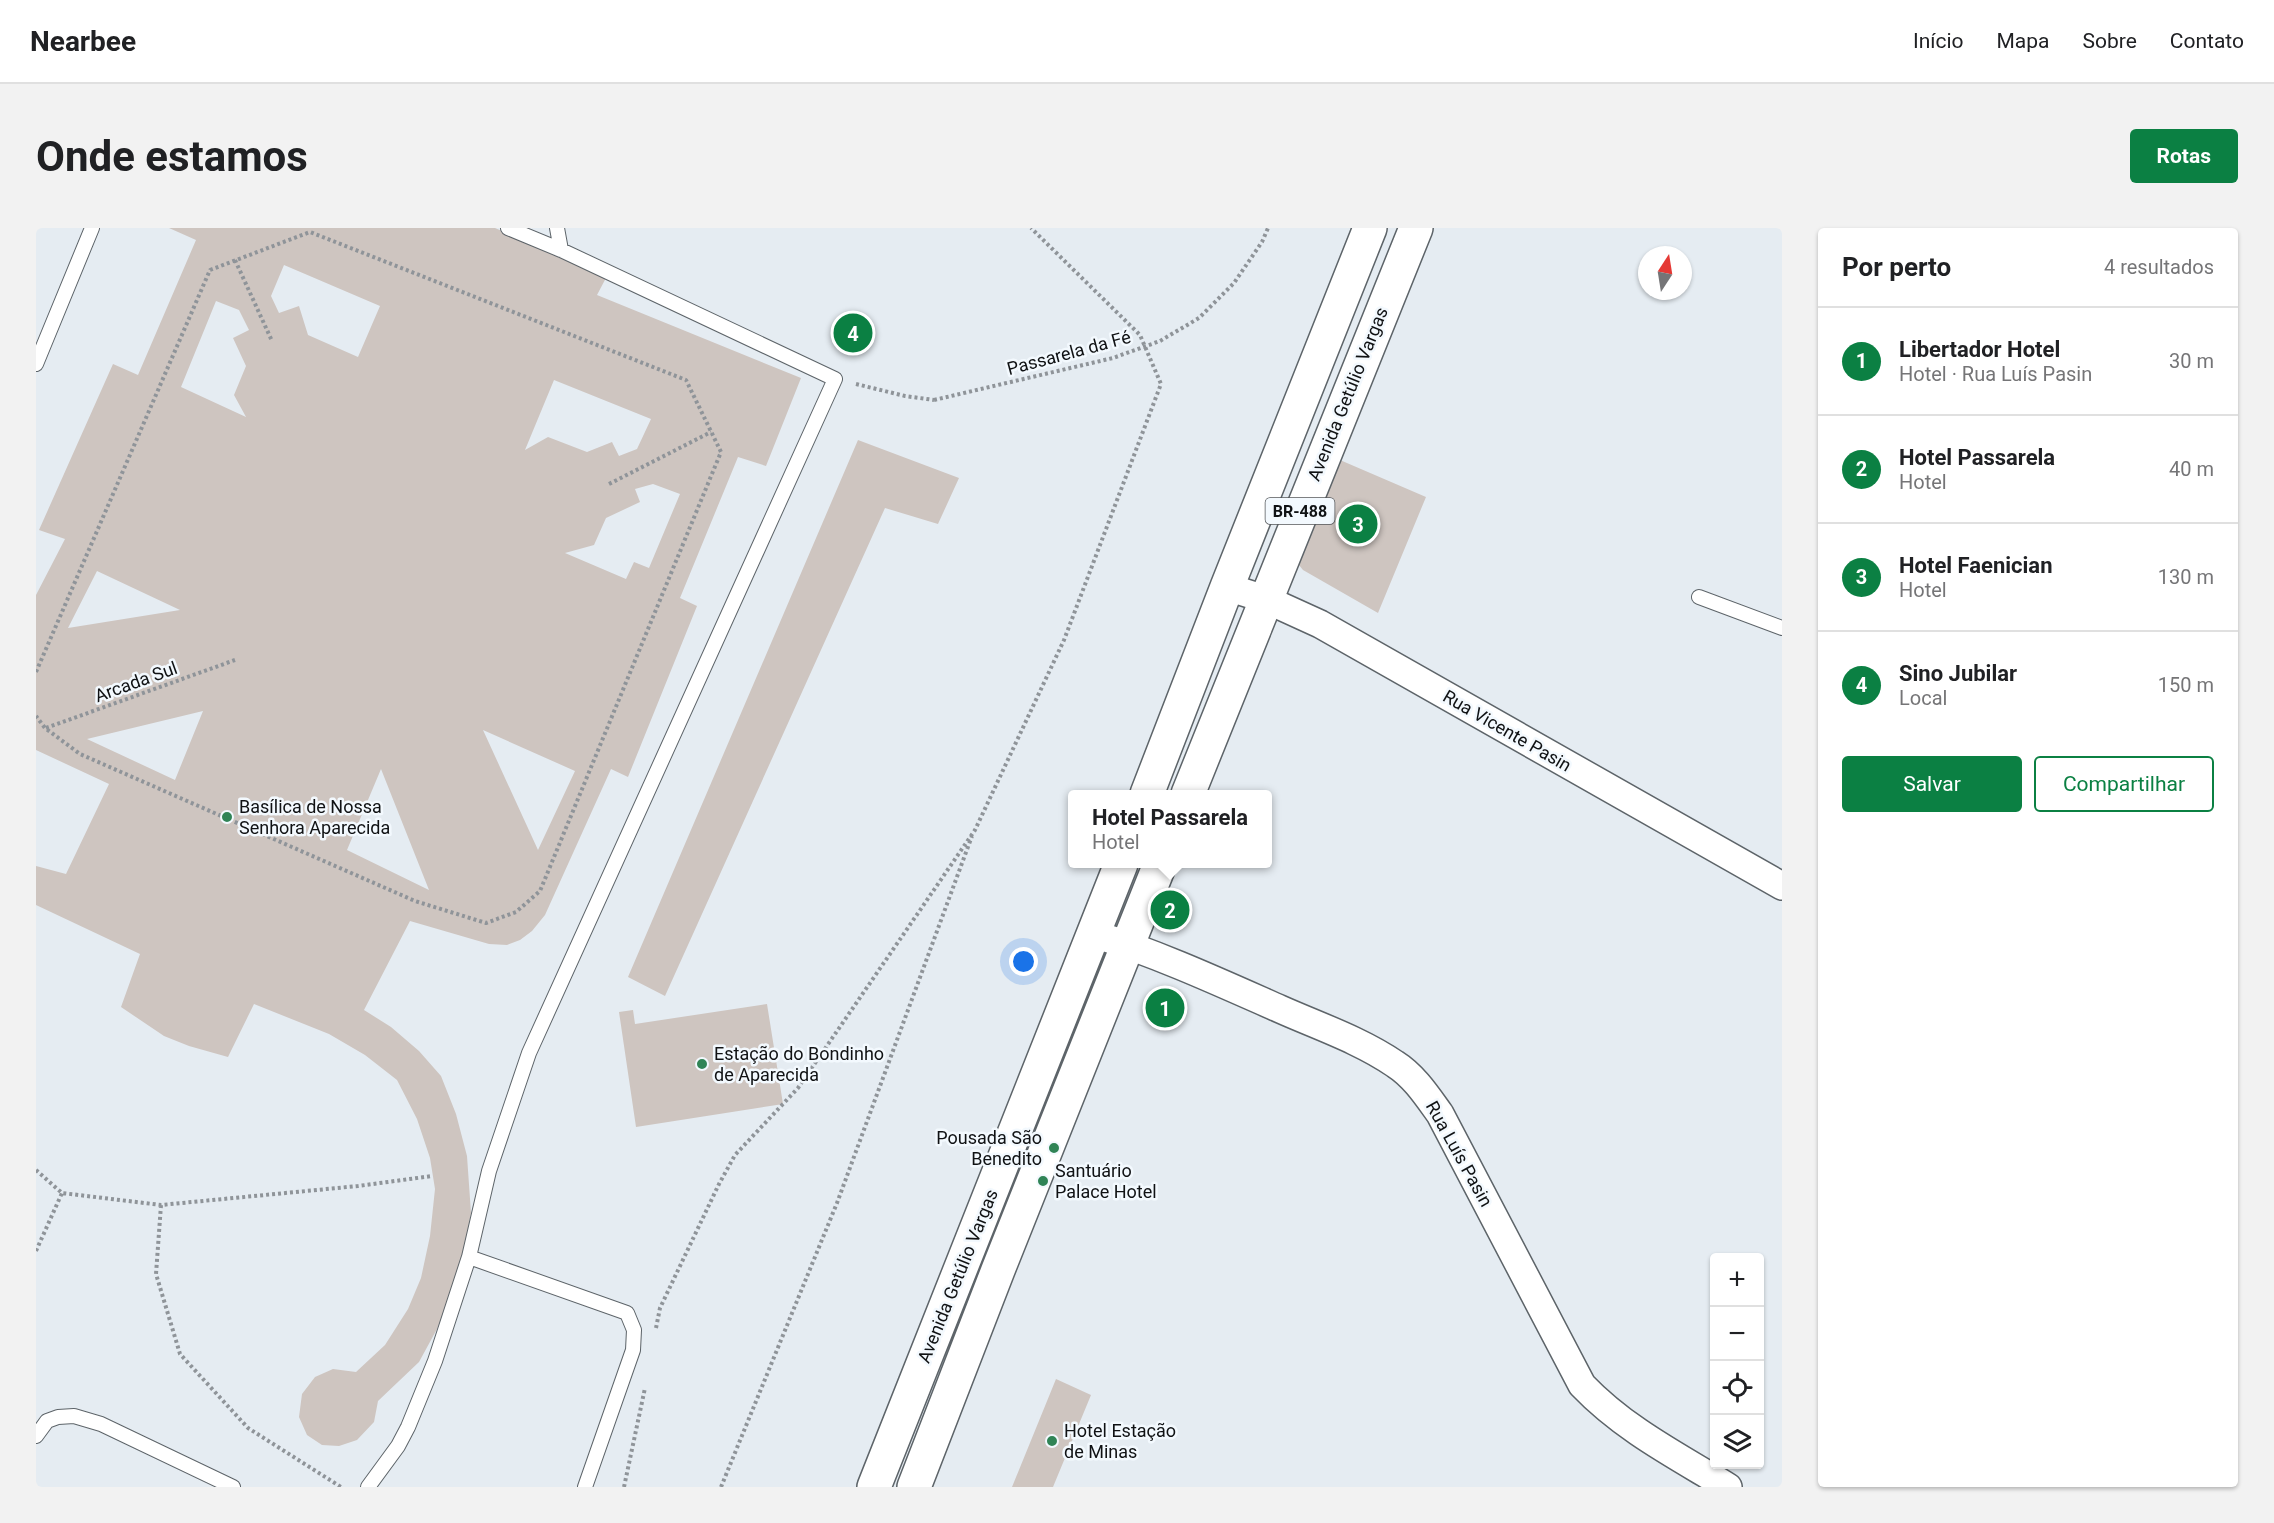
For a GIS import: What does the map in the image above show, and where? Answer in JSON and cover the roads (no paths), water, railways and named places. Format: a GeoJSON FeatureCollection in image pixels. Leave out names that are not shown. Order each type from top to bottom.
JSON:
{"type":"FeatureCollection","features":[{"type":"Feature","properties":{"kind":"main road","name":"BR-488"},"geometry":{"type":"LineString","coordinates":[[1150,790],[1227,587],[1370,228]]}},
{"type":"Feature","properties":{"kind":"main road","name":"Avenida Getúlio Vargas"},"geometry":{"type":"LineString","coordinates":[[1190,790],[1416,228]]}},
{"type":"Feature","properties":{"kind":"main road","name":"Avenida Getúlio Vargas"},"geometry":{"type":"LineString","coordinates":[[874,1487],[1119,868]]}},
{"type":"Feature","properties":{"kind":"main road","name":"Avenida Getúlio Vargas"},"geometry":{"type":"LineString","coordinates":[[914,1487],[998,1269],[1158,868]]}},
{"type":"Feature","properties":{"kind":"street","name":"Rua Vicente Pasin"},"geometry":{"type":"LineString","coordinates":[[1227,587],[1265,599],[1320,624],[1782,886]]}},
{"type":"Feature","properties":{"kind":"street","name":"Rua Luís Pasin"},"geometry":{"type":"LineString","coordinates":[[1094,934],[1129,945],[1363,1045],[1396,1064],[1419,1085],[1440,1114],[1582,1385],[1603,1407],[1635,1431],[1728,1487]]}},
{"type":"Feature","properties":{"kind":"lane"},"geometry":{"type":"LineString","coordinates":[[36,364],[92,228]]}},
{"type":"Feature","properties":{"kind":"lane"},"geometry":{"type":"LineString","coordinates":[[368,1487],[398,1446],[435,1361],[469,1257],[489,1171],[529,1053],[835,379],[561,250],[508,228]]}},
{"type":"Feature","properties":{"kind":"lane"},"geometry":{"type":"LineString","coordinates":[[556,228],[561,250]]}},
{"type":"Feature","properties":{"kind":"lane"},"geometry":{"type":"LineString","coordinates":[[1699,597],[1782,628]]}},
{"type":"Feature","properties":{"kind":"lane"},"geometry":{"type":"LineString","coordinates":[[469,1257],[627,1312],[634,1330],[633,1350],[585,1487]]}},
{"type":"Feature","properties":{"kind":"lane"},"geometry":{"type":"LineString","coordinates":[[36,1436],[47,1421],[58,1417],[74,1416],[101,1424],[233,1487]]}},
{"type":"Feature","properties":{"kind":"place","name":"Sino Jubilar"},"geometry":{"type":"Point","coordinates":[853,333]}},
{"type":"Feature","properties":{"kind":"place","name":"Hotel Faenician"},"geometry":{"type":"Point","coordinates":[1358,524]}},
{"type":"Feature","properties":{"kind":"place","name":"Basílica de Nossa Senhora Aparecida"},"geometry":{"type":"Point","coordinates":[227,817]}},
{"type":"Feature","properties":{"kind":"place","name":"Hotel Passarela"},"geometry":{"type":"Point","coordinates":[1170,910]}},
{"type":"Feature","properties":{"kind":"place","name":"Libertador Hotel"},"geometry":{"type":"Point","coordinates":[1165,1008]}},
{"type":"Feature","properties":{"kind":"place","name":"Estação do Bondinho de Aparecida"},"geometry":{"type":"Point","coordinates":[702,1064]}},
{"type":"Feature","properties":{"kind":"place","name":"Pousada São Benedito"},"geometry":{"type":"Point","coordinates":[1054,1148]}},
{"type":"Feature","properties":{"kind":"place","name":"Santuário Palace Hotel"},"geometry":{"type":"Point","coordinates":[1043,1181]}},
{"type":"Feature","properties":{"kind":"place","name":"Hotel Estação de Minas"},"geometry":{"type":"Point","coordinates":[1052,1441]}}]}
